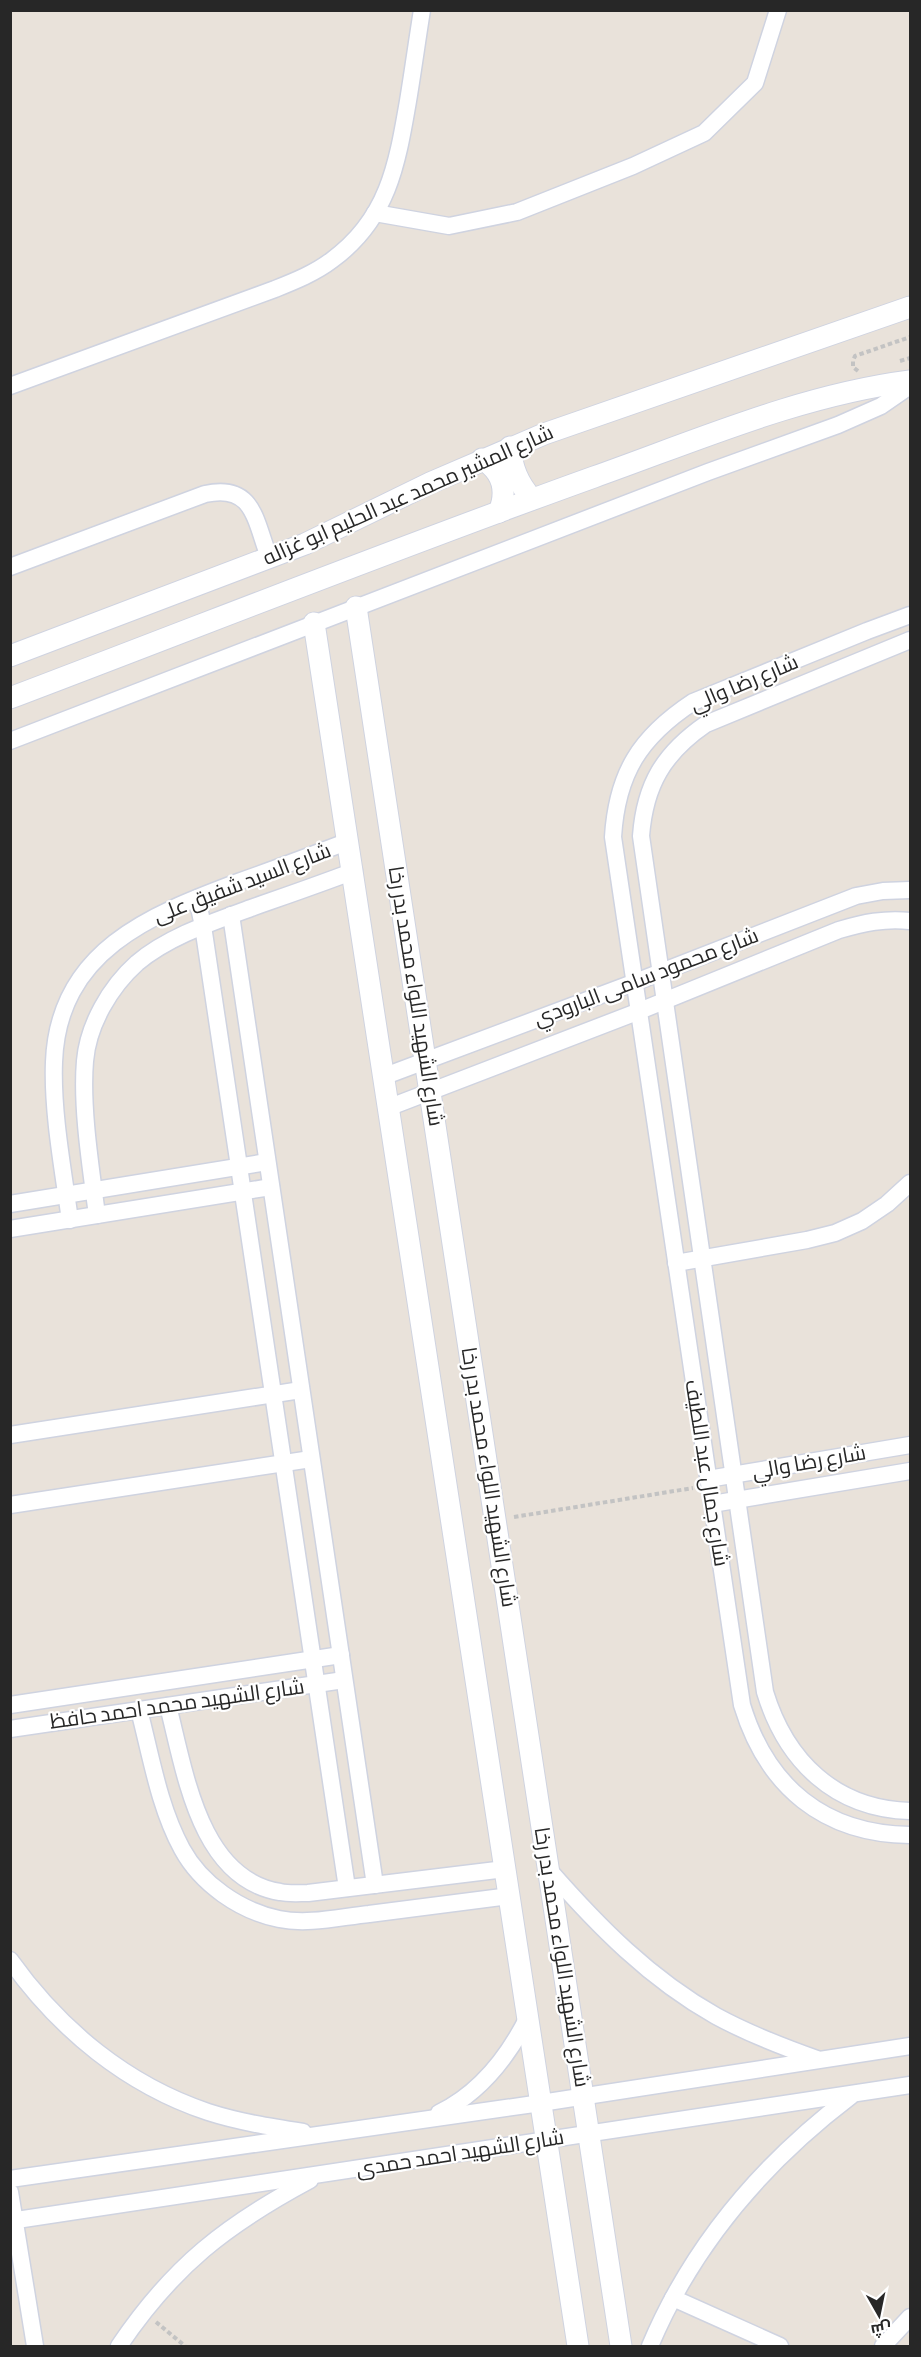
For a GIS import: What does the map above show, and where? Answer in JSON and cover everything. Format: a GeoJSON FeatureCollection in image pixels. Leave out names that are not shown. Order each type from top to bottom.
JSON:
{"type":"FeatureCollection","features":[{"type":"Feature","properties":{"kind":"street"},"geometry":{"type":"LineString","coordinates":[[10,386],[305,277],[332,260],[356,238],[375,213],[390,185],[399,155],[422,10]]}},
{"type":"Feature","properties":{"kind":"street"},"geometry":{"type":"LineString","coordinates":[[375,213],[449,226],[517,212],[633,166],[704,133],[755,83],[778,10]]}},
{"type":"Feature","properties":{"kind":"street","name":"شارع المشير محمد عبد الحليم ابو غزاله"},"geometry":{"type":"LineString","coordinates":[[10,656],[269,558],[339,529],[510,447],[904,312]]}},
{"type":"Feature","properties":{"kind":"street","name":"شارع المشير محمد عبد الحليم ابو غزاله"},"geometry":{"type":"LineString","coordinates":[[10,698],[532,499],[782,410],[872,386],[910,381]]}},
{"type":"Feature","properties":{"kind":"street"},"geometry":{"type":"LineString","coordinates":[[10,741],[708,472],[838,425],[881,405],[910,386]]}},
{"type":"Feature","properties":{"kind":"street"},"geometry":{"type":"LineString","coordinates":[[510,447],[516,475],[532,499]]}},
{"type":"Feature","properties":{"kind":"street"},"geometry":{"type":"LineString","coordinates":[[482,459],[496,470],[503,486],[504,495],[499,512]]}},
{"type":"Feature","properties":{"kind":"street"},"geometry":{"type":"LineString","coordinates":[[10,567],[220,490],[236,493],[247,501],[269,558]]}},
{"type":"Feature","properties":{"kind":"street","name":"شارع الشهيد اللواء محمد بدر رخا"},"geometry":{"type":"LineString","coordinates":[[356,607],[621,2346]]}},
{"type":"Feature","properties":{"kind":"street","name":"شارع رضا والي"},"geometry":{"type":"LineString","coordinates":[[638,1012],[613,837],[615,810],[622,783],[633,758],[650,736],[670,717],[693,702],[910,615]]}},
{"type":"Feature","properties":{"kind":"street","name":"شارع الشهيد اللواء محمد بدر رخا"},"geometry":{"type":"LineString","coordinates":[[314,623],[354,871],[578,2346]]}},
{"type":"Feature","properties":{"kind":"street","name":"شارع رضا والي"},"geometry":{"type":"LineString","coordinates":[[664,1001],[641,836],[643,814],[649,792],[670,754],[686,738],[706,724],[910,640]]}},
{"type":"Feature","properties":{"kind":"street"},"geometry":{"type":"LineString","coordinates":[[764,673],[776,695]]}},
{"type":"Feature","properties":{"kind":"street","name":"شارع السيد شفيق على"},"geometry":{"type":"LineString","coordinates":[[70,1220],[58,1125],[54,1061],[57,1034],[65,1007],[77,982],[94,960],[114,941],[137,925],[197,897],[349,841]]}},
{"type":"Feature","properties":{"kind":"street","name":"شارع السيد شفيق على"},"geometry":{"type":"LineString","coordinates":[[97,1215],[84,1092],[85,1060],[92,1028],[106,1000],[138,963],[164,945],[231,915],[354,871]]}},
{"type":"Feature","properties":{"kind":"street","name":"شارع محمود سامى البارودي"},"geometry":{"type":"LineString","coordinates":[[385,1076],[856,896],[883,891],[910,890]]}},
{"type":"Feature","properties":{"kind":"street"},"geometry":{"type":"LineString","coordinates":[[197,897],[347,1888]]}},
{"type":"Feature","properties":{"kind":"street"},"geometry":{"type":"LineString","coordinates":[[231,915],[375,1885]]}},
{"type":"Feature","properties":{"kind":"street","name":"شارع محمود سامى البارودي"},"geometry":{"type":"LineString","coordinates":[[390,1107],[638,1012],[839,930],[868,921],[898,919],[910,921]]}},
{"type":"Feature","properties":{"kind":"street","name":"شارع جمال عبد اللطيف"},"geometry":{"type":"LineString","coordinates":[[664,1001],[765,1692],[773,1717],[787,1745],[807,1769],[832,1788],[860,1802],[891,1810],[910,1811]]}},
{"type":"Feature","properties":{"kind":"street","name":"شارع جمال عبد اللطيف"},"geometry":{"type":"LineString","coordinates":[[638,1012],[742,1706],[750,1731],[767,1763],[789,1790],[818,1811],[849,1826],[884,1834],[910,1835]]}},
{"type":"Feature","properties":{"kind":"street"},"geometry":{"type":"LineString","coordinates":[[10,1204],[267,1162]]}},
{"type":"Feature","properties":{"kind":"street"},"geometry":{"type":"LineString","coordinates":[[676,1263],[835,1233],[862,1221],[887,1204],[910,1183]]}},
{"type":"Feature","properties":{"kind":"street"},"geometry":{"type":"LineString","coordinates":[[10,1229],[271,1186]]}},
{"type":"Feature","properties":{"kind":"street"},"geometry":{"type":"LineString","coordinates":[[10,1435],[301,1390]]}},
{"type":"Feature","properties":{"kind":"street","name":"شارع رضا والي"},"geometry":{"type":"LineString","coordinates":[[709,1482],[733,1475],[910,1445]]}},
{"type":"Feature","properties":{"kind":"street"},"geometry":{"type":"LineString","coordinates":[[10,1505],[311,1460]]}},
{"type":"Feature","properties":{"kind":"street","name":"شارع رضا والي"},"geometry":{"type":"LineString","coordinates":[[712,1504],[910,1471]]}},
{"type":"Feature","properties":{"kind":"street","name":"شارع الشهيد محمد احمد حافظ"},"geometry":{"type":"LineString","coordinates":[[10,1705],[341,1655]]}},
{"type":"Feature","properties":{"kind":"street","name":"شارع الشهيد محمد احمد حافظ"},"geometry":{"type":"LineString","coordinates":[[10,1729],[344,1680]]}},
{"type":"Feature","properties":{"kind":"street"},"geometry":{"type":"LineString","coordinates":[[168,1706],[201,1826],[234,1870],[255,1884],[279,1892],[308,1893],[505,1869]]}},
{"type":"Feature","properties":{"kind":"street"},"geometry":{"type":"LineString","coordinates":[[139,1710],[170,1822],[183,1850],[201,1875],[224,1895],[250,1910],[280,1919],[313,1921],[510,1896]]}},
{"type":"Feature","properties":{"kind":"street"},"geometry":{"type":"LineString","coordinates":[[549,1870],[626,1952],[669,1986],[736,2026],[818,2060]]}},
{"type":"Feature","properties":{"kind":"street"},"geometry":{"type":"LineString","coordinates":[[10,1960],[47,2007],[82,2041],[121,2070],[164,2094],[209,2112],[256,2124],[319,2135]]}},
{"type":"Feature","properties":{"kind":"street"},"geometry":{"type":"LineString","coordinates":[[428,2119],[462,2099],[492,2073],[518,2037],[528,2017]]}},
{"type":"Feature","properties":{"kind":"street","name":"شارع الشهيد احمد حمدى"},"geometry":{"type":"LineString","coordinates":[[10,2180],[541,2103],[910,2046]]}},
{"type":"Feature","properties":{"kind":"street","name":"شارع الشهيد احمد حمدى"},"geometry":{"type":"LineString","coordinates":[[13,2221],[910,2085]]}},
{"type":"Feature","properties":{"kind":"street"},"geometry":{"type":"LineString","coordinates":[[650,2346],[673,2298],[696,2258],[751,2185],[818,2121],[855,2093]]}},
{"type":"Feature","properties":{"kind":"street"},"geometry":{"type":"LineString","coordinates":[[119,2346],[142,2311],[180,2269],[224,2232],[272,2201],[323,2174]]}},
{"type":"Feature","properties":{"kind":"street"},"geometry":{"type":"LineString","coordinates":[[10,2192],[35,2346]]}},
{"type":"Feature","properties":{"kind":"street"},"geometry":{"type":"LineString","coordinates":[[673,2298],[780,2346]]}},
{"type":"Feature","properties":{"kind":"street"},"geometry":{"type":"LineString","coordinates":[[883,2346],[910,2316]]}},
{"type":"Feature","properties":{"kind":"path"},"geometry":{"type":"LineString","coordinates":[[866,371],[859,372],[853,367],[855,356],[910,336]]}},
{"type":"Feature","properties":{"kind":"path"},"geometry":{"type":"LineString","coordinates":[[890,363],[910,358]]}},
{"type":"Feature","properties":{"kind":"path"},"geometry":{"type":"LineString","coordinates":[[496,1520],[709,1482]]}},
{"type":"Feature","properties":{"kind":"path"},"geometry":{"type":"LineString","coordinates":[[142,2311],[185,2346]]}}]}
